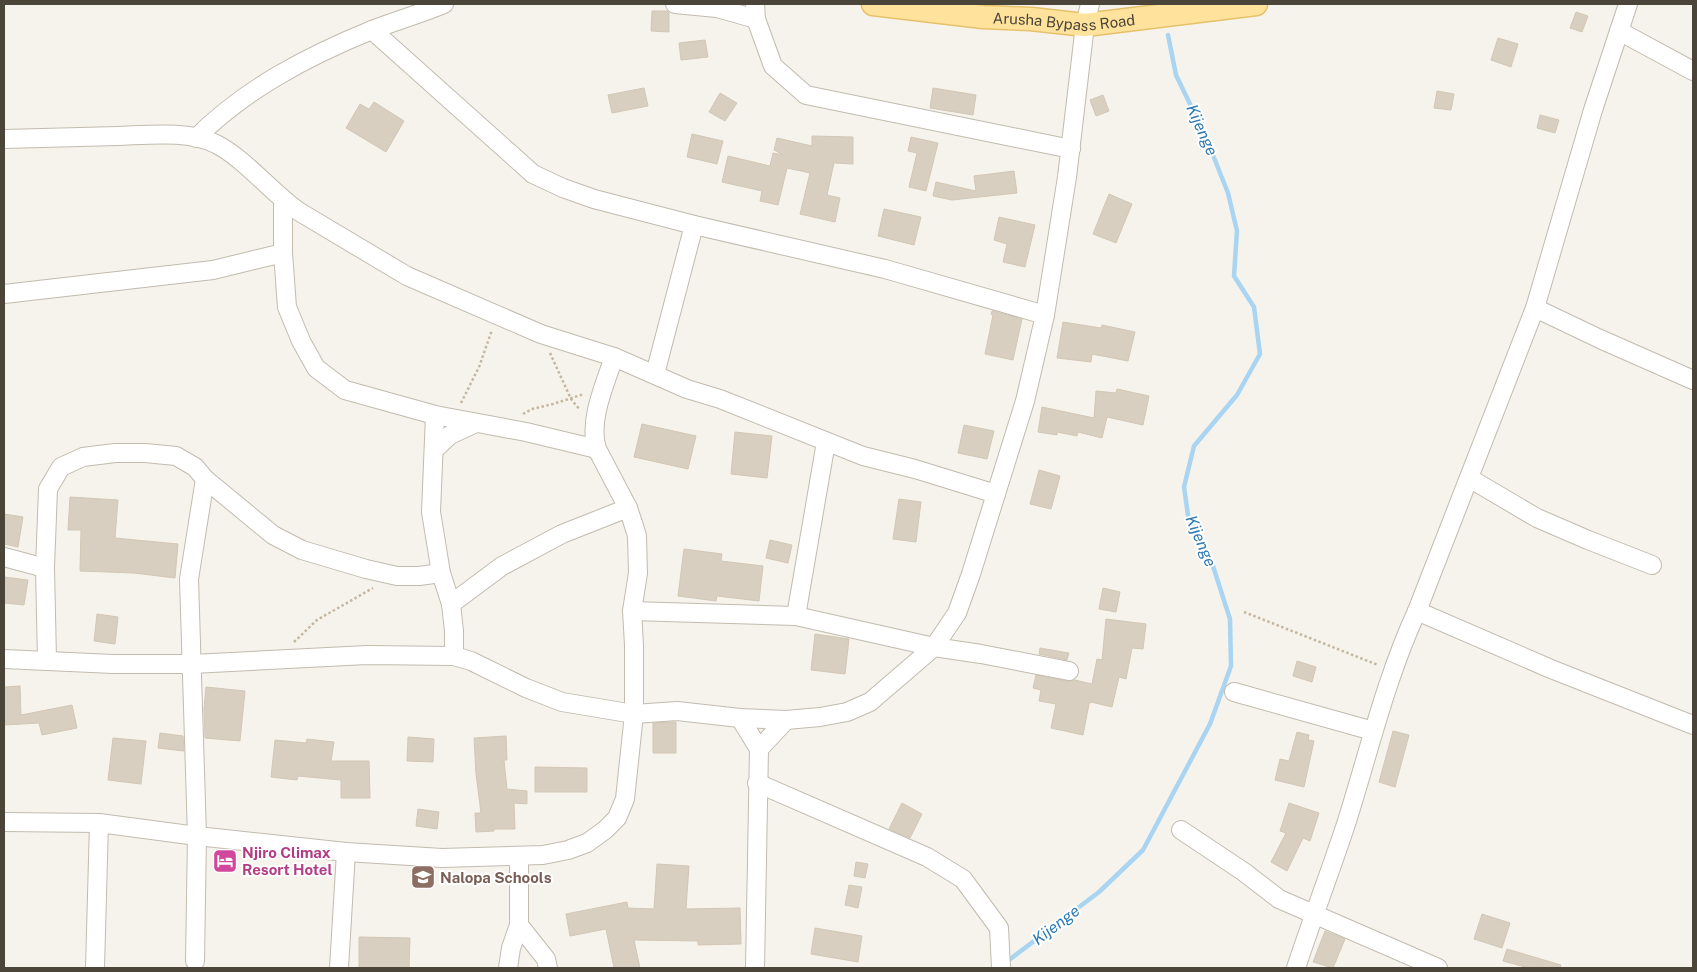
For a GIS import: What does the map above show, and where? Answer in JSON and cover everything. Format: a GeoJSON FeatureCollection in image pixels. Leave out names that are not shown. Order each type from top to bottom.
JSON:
{"type":"FeatureCollection","features":[{"type":"Feature","properties":{"kind":"main road","name":"Arusha Bypass Road"},"geometry":{"type":"LineString","coordinates":[[873,4],[983,17],[1031,19],[1087,15],[1126,20],[1256,4]]}},
{"type":"Feature","properties":{"kind":"street"},"geometry":{"type":"LineString","coordinates":[[196,138],[227,110],[277,75],[323,51],[372,30],[444,4]]}},
{"type":"Feature","properties":{"kind":"street"},"geometry":{"type":"LineString","coordinates":[[675,4],[755,12],[773,66],[806,95],[1071,149]]}},
{"type":"Feature","properties":{"kind":"street"},"geometry":{"type":"LineString","coordinates":[[1296,968],[1346,821],[1373,731],[1405,637],[1417,612],[1535,308],[1593,110],[1628,4]]}},
{"type":"Feature","properties":{"kind":"street"},"geometry":{"type":"LineString","coordinates":[[4,659],[113,664],[192,664],[367,655],[454,656],[471,661],[526,688],[562,702],[634,714],[677,711],[740,718],[786,720],[848,712],[870,702],[934,646],[957,614],[971,574],[1025,401],[1045,315],[1071,149],[1087,15]]}},
{"type":"Feature","properties":{"kind":"street"},"geometry":{"type":"LineString","coordinates":[[372,30],[533,174],[563,188],[594,199],[694,225],[885,269],[1045,315]]}},
{"type":"Feature","properties":{"kind":"street"},"geometry":{"type":"LineString","coordinates":[[1619,31],[1693,70]]}},
{"type":"Feature","properties":{"kind":"street"},"geometry":{"type":"LineString","coordinates":[[4,139],[168,135],[196,138],[215,143],[234,156],[282,200],[298,212],[407,276],[458,299],[541,334],[614,357],[687,389],[720,399],[863,456],[915,469],[996,494]]}},
{"type":"Feature","properties":{"kind":"street"},"geometry":{"type":"LineString","coordinates":[[282,200],[286,307],[301,341],[316,368],[345,390],[454,420],[500,427],[597,449]]}},
{"type":"Feature","properties":{"kind":"street"},"geometry":{"type":"LineString","coordinates":[[655,374],[694,225]]}},
{"type":"Feature","properties":{"kind":"street"},"geometry":{"type":"LineString","coordinates":[[4,294],[213,270],[283,253]]}},
{"type":"Feature","properties":{"kind":"street"},"geometry":{"type":"LineString","coordinates":[[1535,308],[1693,380]]}},
{"type":"Feature","properties":{"kind":"street"},"geometry":{"type":"LineString","coordinates":[[4,822],[99,823],[346,852],[442,858],[543,855],[568,850],[587,843],[605,830],[617,818],[625,799],[634,714],[632,611],[638,573],[637,536],[628,508],[597,449],[594,439],[594,426],[604,386],[614,357]]}},
{"type":"Feature","properties":{"kind":"street"},"geometry":{"type":"LineString","coordinates":[[435,415],[430,512],[441,573],[451,604],[454,656]]}},
{"type":"Feature","properties":{"kind":"street"},"geometry":{"type":"LineString","coordinates":[[434,450],[450,435],[476,423]]}},
{"type":"Feature","properties":{"kind":"street"},"geometry":{"type":"LineString","coordinates":[[796,616],[826,442]]}},
{"type":"Feature","properties":{"kind":"street"},"geometry":{"type":"LineString","coordinates":[[47,660],[45,568],[48,489],[61,467],[83,457],[145,452],[176,456],[195,467],[205,478],[273,534],[302,550],[358,567],[397,576],[441,573]]}},
{"type":"Feature","properties":{"kind":"street"},"geometry":{"type":"LineString","coordinates":[[195,961],[197,836],[189,579],[205,478]]}},
{"type":"Feature","properties":{"kind":"street"},"geometry":{"type":"LineString","coordinates":[[1469,478],[1537,518],[1652,565]]}},
{"type":"Feature","properties":{"kind":"street"},"geometry":{"type":"LineString","coordinates":[[451,604],[502,566],[562,534],[628,508]]}},
{"type":"Feature","properties":{"kind":"street"},"geometry":{"type":"LineString","coordinates":[[4,557],[45,568]]}},
{"type":"Feature","properties":{"kind":"street"},"geometry":{"type":"LineString","coordinates":[[632,611],[796,616],[934,646],[1069,671]]}},
{"type":"Feature","properties":{"kind":"street"},"geometry":{"type":"LineString","coordinates":[[1417,612],[1551,670],[1693,725]]}},
{"type":"Feature","properties":{"kind":"street"},"geometry":{"type":"LineString","coordinates":[[1234,692],[1373,731]]}},
{"type":"Feature","properties":{"kind":"street"},"geometry":{"type":"LineString","coordinates":[[740,718],[759,749],[754,968]]}},
{"type":"Feature","properties":{"kind":"street"},"geometry":{"type":"LineString","coordinates":[[759,749],[786,720]]}},
{"type":"Feature","properties":{"kind":"street"},"geometry":{"type":"LineString","coordinates":[[757,783],[927,857],[962,879],[999,928],[1001,968]]}},
{"type":"Feature","properties":{"kind":"street"},"geometry":{"type":"LineString","coordinates":[[95,968],[99,823]]}},
{"type":"Feature","properties":{"kind":"street"},"geometry":{"type":"LineString","coordinates":[[1182,830],[1279,898],[1438,968]]}},
{"type":"Feature","properties":{"kind":"street"},"geometry":{"type":"LineString","coordinates":[[339,968],[346,852]]}},
{"type":"Feature","properties":{"kind":"street"},"geometry":{"type":"LineString","coordinates":[[508,968],[511,948],[519,924],[518,857]]}},
{"type":"Feature","properties":{"kind":"street"},"geometry":{"type":"LineString","coordinates":[[519,924],[546,959],[548,968]]}},
{"type":"Feature","properties":{"kind":"path"},"geometry":{"type":"LineString","coordinates":[[454,420],[479,367],[493,329],[501,316]]}},
{"type":"Feature","properties":{"kind":"path"},"geometry":{"type":"LineString","coordinates":[[541,334],[571,398],[594,426]]}},
{"type":"Feature","properties":{"kind":"path"},"geometry":{"type":"LineString","coordinates":[[500,427],[532,409],[604,386]]}},
{"type":"Feature","properties":{"kind":"path"},"geometry":{"type":"LineString","coordinates":[[274,660],[316,620],[368,590],[397,576]]}},
{"type":"Feature","properties":{"kind":"path"},"geometry":{"type":"LineString","coordinates":[[1244,612],[1393,672]]}},
{"type":"Feature","properties":{"kind":"building"},"geometry":{"type":"Polygon","coordinates":[[[652,11],[668,11],[669,32],[651,31],[652,11]]]}},
{"type":"Feature","properties":{"kind":"building"},"geometry":{"type":"Polygon","coordinates":[[[1576,12],[1588,16],[1582,32],[1570,28],[1576,12]]]}},
{"type":"Feature","properties":{"kind":"building"},"geometry":{"type":"Polygon","coordinates":[[[1498,38],[1518,44],[1511,67],[1491,60],[1498,38]]]}},
{"type":"Feature","properties":{"kind":"building"},"geometry":{"type":"Polygon","coordinates":[[[705,40],[708,57],[681,60],[679,43],[705,40]]]}},
{"type":"Feature","properties":{"kind":"building"},"geometry":{"type":"Polygon","coordinates":[[[644,88],[648,106],[612,113],[608,95],[644,88]]]}},
{"type":"Feature","properties":{"kind":"building"},"geometry":{"type":"Polygon","coordinates":[[[933,88],[976,95],[973,115],[930,108],[933,88]]]}},
{"type":"Feature","properties":{"kind":"building"},"geometry":{"type":"Polygon","coordinates":[[[1437,91],[1454,94],[1451,110],[1434,108],[1437,91]]]}},
{"type":"Feature","properties":{"kind":"building"},"geometry":{"type":"Polygon","coordinates":[[[720,93],[737,103],[725,121],[709,112],[720,93]]]}},
{"type":"Feature","properties":{"kind":"building"},"geometry":{"type":"Polygon","coordinates":[[[1103,95],[1109,111],[1096,116],[1090,100],[1103,95]]]}},
{"type":"Feature","properties":{"kind":"building"},"geometry":{"type":"Polygon","coordinates":[[[374,102],[404,121],[386,152],[346,128],[360,104],[369,109],[374,102]]]}},
{"type":"Feature","properties":{"kind":"building"},"geometry":{"type":"Polygon","coordinates":[[[1540,115],[1559,120],[1555,133],[1537,128],[1540,115]]]}},
{"type":"Feature","properties":{"kind":"building"},"geometry":{"type":"Polygon","coordinates":[[[692,134],[723,141],[717,164],[687,157],[692,134]]]}},
{"type":"Feature","properties":{"kind":"building"},"geometry":{"type":"Polygon","coordinates":[[[812,136],[853,137],[853,164],[834,163],[827,195],[840,198],[835,222],[800,214],[810,173],[787,168],[778,205],[760,201],[762,191],[722,182],[728,156],[770,166],[773,153],[783,155],[774,150],[777,138],[812,146],[812,136]]]}},
{"type":"Feature","properties":{"kind":"building"},"geometry":{"type":"Polygon","coordinates":[[[911,137],[938,143],[926,191],[909,187],[917,153],[908,151],[911,137]]]}},
{"type":"Feature","properties":{"kind":"building"},"geometry":{"type":"Polygon","coordinates":[[[1014,171],[1017,193],[952,200],[933,196],[936,182],[976,191],[974,176],[1014,171]]]}},
{"type":"Feature","properties":{"kind":"building"},"geometry":{"type":"Polygon","coordinates":[[[1109,194],[1132,204],[1116,243],[1093,234],[1109,194]]]}},
{"type":"Feature","properties":{"kind":"building"},"geometry":{"type":"Polygon","coordinates":[[[884,209],[921,217],[914,245],[878,236],[884,209]]]}},
{"type":"Feature","properties":{"kind":"building"},"geometry":{"type":"Polygon","coordinates":[[[999,217],[1035,225],[1025,267],[1003,262],[1007,244],[994,240],[999,217]]]}},
{"type":"Feature","properties":{"kind":"building"},"geometry":{"type":"Polygon","coordinates":[[[992,311],[1022,319],[1013,360],[985,354],[993,315],[991,314],[992,311]]]}},
{"type":"Feature","properties":{"kind":"building"},"geometry":{"type":"Polygon","coordinates":[[[1063,322],[1101,328],[1102,325],[1135,332],[1128,361],[1092,354],[1091,362],[1057,358],[1063,322]]]}},
{"type":"Feature","properties":{"kind":"building"},"geometry":{"type":"Polygon","coordinates":[[[1117,389],[1149,396],[1143,425],[1107,417],[1102,438],[1078,432],[1077,436],[1057,432],[1057,435],[1038,432],[1042,407],[1094,418],[1096,391],[1116,393],[1117,389]]]}},
{"type":"Feature","properties":{"kind":"building"},"geometry":{"type":"Polygon","coordinates":[[[642,424],[696,436],[688,469],[634,457],[642,424]]]}},
{"type":"Feature","properties":{"kind":"building"},"geometry":{"type":"Polygon","coordinates":[[[964,425],[994,431],[987,459],[958,453],[964,425]]]}},
{"type":"Feature","properties":{"kind":"building"},"geometry":{"type":"Polygon","coordinates":[[[735,432],[772,436],[767,478],[731,474],[735,432]]]}},
{"type":"Feature","properties":{"kind":"building"},"geometry":{"type":"Polygon","coordinates":[[[1039,470],[1060,476],[1051,509],[1030,504],[1039,470]]]}},
{"type":"Feature","properties":{"kind":"building"},"geometry":{"type":"Polygon","coordinates":[[[70,497],[118,500],[115,538],[178,544],[175,578],[134,573],[80,571],[81,530],[68,530],[70,497]]]}},
{"type":"Feature","properties":{"kind":"building"},"geometry":{"type":"Polygon","coordinates":[[[899,499],[921,502],[916,542],[893,539],[899,499]]]}},
{"type":"Feature","properties":{"kind":"building"},"geometry":{"type":"Polygon","coordinates":[[[4,514],[23,517],[18,547],[4,544],[4,514]]]}},
{"type":"Feature","properties":{"kind":"building"},"geometry":{"type":"Polygon","coordinates":[[[770,540],[792,545],[788,563],[766,558],[770,540]]]}},
{"type":"Feature","properties":{"kind":"building"},"geometry":{"type":"Polygon","coordinates":[[[684,549],[722,554],[721,561],[763,566],[759,601],[717,596],[716,601],[678,596],[684,549]]]}},
{"type":"Feature","properties":{"kind":"building"},"geometry":{"type":"Polygon","coordinates":[[[4,577],[28,580],[24,605],[4,603],[4,577]]]}},
{"type":"Feature","properties":{"kind":"building"},"geometry":{"type":"Polygon","coordinates":[[[1103,588],[1120,592],[1116,612],[1099,609],[1103,588]]]}},
{"type":"Feature","properties":{"kind":"building"},"geometry":{"type":"Polygon","coordinates":[[[97,614],[118,617],[115,644],[94,641],[97,614]]]}},
{"type":"Feature","properties":{"kind":"building"},"geometry":{"type":"Polygon","coordinates":[[[1106,619],[1146,624],[1143,649],[1132,648],[1126,679],[1119,677],[1112,707],[1091,702],[1089,704],[1083,735],[1051,728],[1056,704],[1039,701],[1041,690],[1033,688],[1036,675],[1092,684],[1097,659],[1102,660],[1106,619]]]}},
{"type":"Feature","properties":{"kind":"building"},"geometry":{"type":"Polygon","coordinates":[[[815,634],[849,639],[845,674],[811,670],[815,634]]]}},
{"type":"Feature","properties":{"kind":"building"},"geometry":{"type":"Polygon","coordinates":[[[1040,648],[1069,653],[1067,660],[1039,654],[1040,648]]]}},
{"type":"Feature","properties":{"kind":"building"},"geometry":{"type":"Polygon","coordinates":[[[1297,661],[1316,667],[1312,682],[1293,676],[1297,661]]]}},
{"type":"Feature","properties":{"kind":"building"},"geometry":{"type":"Polygon","coordinates":[[[20,686],[21,715],[72,705],[77,728],[42,735],[39,723],[4,725],[4,687],[20,686]]]}},
{"type":"Feature","properties":{"kind":"building"},"geometry":{"type":"Polygon","coordinates":[[[206,687],[245,691],[240,741],[205,738],[204,709],[206,687]]]}},
{"type":"Feature","properties":{"kind":"building"},"geometry":{"type":"Polygon","coordinates":[[[676,722],[676,753],[653,753],[653,723],[676,722]]]}},
{"type":"Feature","properties":{"kind":"building"},"geometry":{"type":"Polygon","coordinates":[[[1393,731],[1409,735],[1395,787],[1379,782],[1393,731]]]}},
{"type":"Feature","properties":{"kind":"building"},"geometry":{"type":"Polygon","coordinates":[[[1297,732],[1309,735],[1308,740],[1314,741],[1304,787],[1275,780],[1280,759],[1289,761],[1297,732]]]}},
{"type":"Feature","properties":{"kind":"building"},"geometry":{"type":"Polygon","coordinates":[[[160,733],[183,736],[184,751],[158,748],[160,733]]]}},
{"type":"Feature","properties":{"kind":"building"},"geometry":{"type":"Polygon","coordinates":[[[506,736],[507,760],[504,760],[507,789],[527,791],[527,804],[514,803],[515,829],[494,829],[494,831],[476,832],[475,813],[481,813],[474,738],[506,736]]]}},
{"type":"Feature","properties":{"kind":"building"},"geometry":{"type":"Polygon","coordinates":[[[408,737],[434,739],[433,762],[407,761],[408,737]]]}},
{"type":"Feature","properties":{"kind":"building"},"geometry":{"type":"Polygon","coordinates":[[[113,738],[146,741],[141,784],[108,780],[113,738]]]}},
{"type":"Feature","properties":{"kind":"building"},"geometry":{"type":"Polygon","coordinates":[[[307,739],[334,742],[331,761],[369,761],[370,798],[341,798],[341,780],[298,776],[297,780],[271,777],[275,740],[306,743],[307,739]]]}},
{"type":"Feature","properties":{"kind":"building"},"geometry":{"type":"Polygon","coordinates":[[[535,767],[587,768],[587,792],[535,792],[535,767]]]}},
{"type":"Feature","properties":{"kind":"building"},"geometry":{"type":"Polygon","coordinates":[[[902,803],[922,814],[910,838],[889,829],[902,803]]]}},
{"type":"Feature","properties":{"kind":"building"},"geometry":{"type":"Polygon","coordinates":[[[1289,803],[1319,813],[1310,841],[1303,838],[1287,871],[1271,862],[1286,833],[1280,831],[1289,803]]]}},
{"type":"Feature","properties":{"kind":"building"},"geometry":{"type":"Polygon","coordinates":[[[418,809],[439,812],[437,829],[416,826],[418,809]]]}},
{"type":"Feature","properties":{"kind":"building"},"geometry":{"type":"Polygon","coordinates":[[[856,862],[868,864],[865,878],[854,876],[856,862]]]}},
{"type":"Feature","properties":{"kind":"building"},"geometry":{"type":"Polygon","coordinates":[[[657,864],[689,866],[686,909],[740,908],[741,944],[698,945],[698,941],[634,940],[640,968],[614,968],[606,929],[570,936],[566,914],[627,902],[628,908],[654,909],[657,864]]]}},
{"type":"Feature","properties":{"kind":"building"},"geometry":{"type":"Polygon","coordinates":[[[849,885],[862,887],[858,908],[845,905],[849,885]]]}},
{"type":"Feature","properties":{"kind":"building"},"geometry":{"type":"Polygon","coordinates":[[[1482,914],[1510,923],[1502,948],[1474,939],[1482,914]]]}},
{"type":"Feature","properties":{"kind":"building"},"geometry":{"type":"Polygon","coordinates":[[[815,928],[862,936],[858,962],[811,954],[815,928]]]}},
{"type":"Feature","properties":{"kind":"building"},"geometry":{"type":"Polygon","coordinates":[[[1325,931],[1345,939],[1333,968],[1313,962],[1325,931]]]}},
{"type":"Feature","properties":{"kind":"building"},"geometry":{"type":"Polygon","coordinates":[[[359,937],[410,938],[409,968],[359,968],[359,937]]]}},
{"type":"Feature","properties":{"kind":"building"},"geometry":{"type":"Polygon","coordinates":[[[1507,949],[1561,965],[1560,968],[1529,968],[1503,961],[1507,949]]]}},
{"type":"Feature","properties":{"kind":"waterway","name":"Kijenge"},"geometry":{"type":"LineString","coordinates":[[1005,963],[1099,892],[1143,850],[1210,724],[1231,666],[1230,619],[1212,563],[1188,515],[1184,487],[1194,446],[1237,395],[1260,354],[1254,307],[1234,276],[1237,231],[1228,193],[1205,135],[1176,75],[1168,35]]}},
{"type":"Feature","properties":{"kind":"place","name":"Njiro Climax Resort Hotel"},"geometry":{"type":"Point","coordinates":[225,861]}},
{"type":"Feature","properties":{"kind":"place","name":"Nalopa Schools"},"geometry":{"type":"Point","coordinates":[423,877]}}]}
